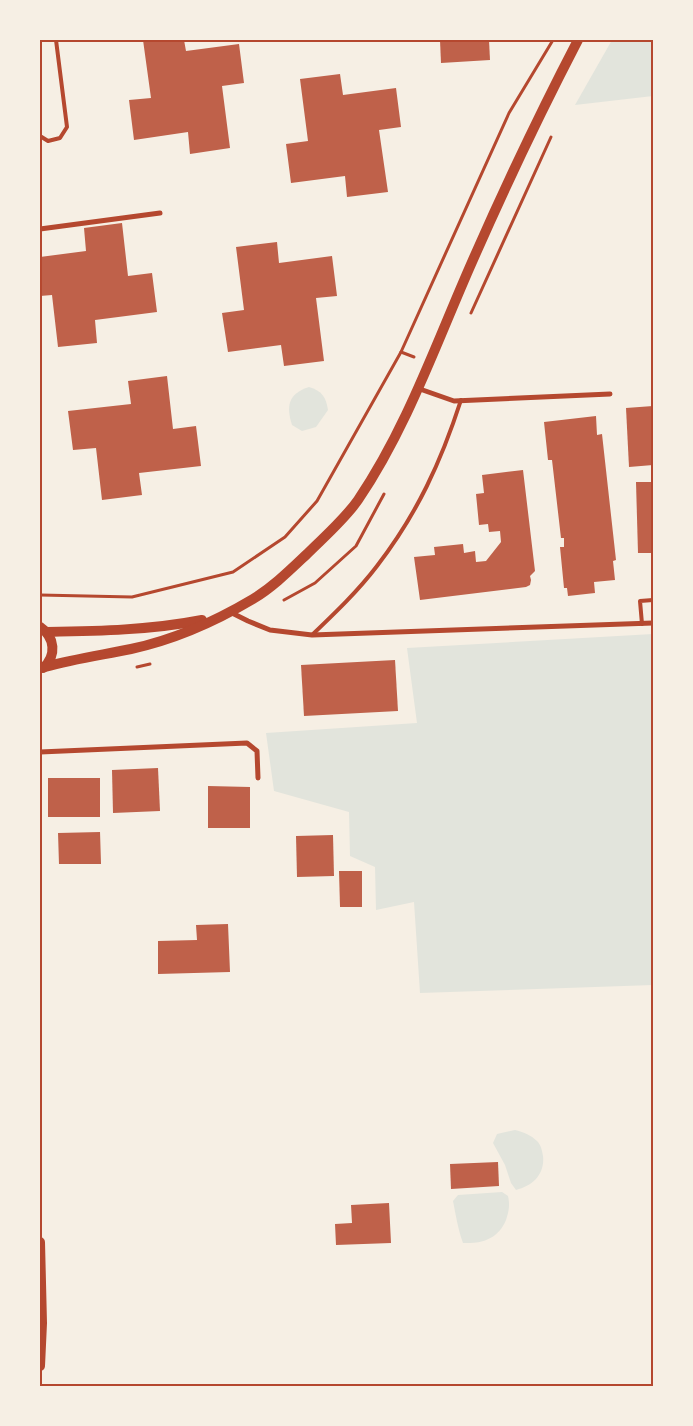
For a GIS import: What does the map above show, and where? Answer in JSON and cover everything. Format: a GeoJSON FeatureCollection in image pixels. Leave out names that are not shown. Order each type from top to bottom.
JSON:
{"type":"FeatureCollection","features":[{"type":"Feature","properties":{"kind":"main road"},"geometry":{"type":"LineString","coordinates":[[43,668],[69,660],[163,640],[218,617],[254,598],[282,578],[334,528],[357,502],[402,422],[540,112],[578,40]]}},
{"type":"Feature","properties":{"kind":"main road"},"geometry":{"type":"LineString","coordinates":[[43,630],[120,630],[176,625],[218,617]]}},
{"type":"Feature","properties":{"kind":"main road"},"geometry":{"type":"LineString","coordinates":[[43,630],[51,639],[53,654],[50,661],[43,668]]}},
{"type":"Feature","properties":{"kind":"main road"},"geometry":{"type":"LineString","coordinates":[[40,1242],[42,1324],[40,1366]]}},
{"type":"Feature","properties":{"kind":"street"},"geometry":{"type":"LineString","coordinates":[[40,229],[160,213]]}},
{"type":"Feature","properties":{"kind":"street"},"geometry":{"type":"LineString","coordinates":[[417,388],[454,401],[610,394]]}},
{"type":"Feature","properties":{"kind":"street"},"geometry":{"type":"LineString","coordinates":[[229,611],[270,630],[312,635],[653,624]]}},
{"type":"Feature","properties":{"kind":"street"},"geometry":{"type":"LineString","coordinates":[[40,752],[247,743],[257,751],[258,778]]}},
{"type":"Feature","properties":{"kind":"lane"},"geometry":{"type":"LineString","coordinates":[[40,136],[48,141],[60,138],[67,127],[56,40]]}},
{"type":"Feature","properties":{"kind":"lane"},"geometry":{"type":"LineString","coordinates":[[312,635],[346,602],[377,567],[404,528],[435,471],[462,400]]}},
{"type":"Feature","properties":{"kind":"lane"},"geometry":{"type":"LineString","coordinates":[[642,624],[640,601],[653,600]]}},
{"type":"Feature","properties":{"kind":"path"},"geometry":{"type":"LineString","coordinates":[[40,595],[132,597],[233,572],[292,530],[317,501],[401,352],[509,113],[553,40]]}},
{"type":"Feature","properties":{"kind":"path"},"geometry":{"type":"LineString","coordinates":[[467,321],[553,131]]}},
{"type":"Feature","properties":{"kind":"path"},"geometry":{"type":"LineString","coordinates":[[281,602],[314,582],[356,546],[387,489]]}},
{"type":"Feature","properties":{"kind":"path"},"geometry":{"type":"LineString","coordinates":[[135,667],[153,663]]}},
{"type":"Feature","properties":{"kind":"shaded area"},"geometry":{"type":"Polygon","coordinates":[[[612,40],[653,40],[653,96],[575,105],[612,40]]]}},
{"type":"Feature","properties":{"kind":"shaded area"},"geometry":{"type":"Polygon","coordinates":[[[309,387],[323,395],[328,410],[316,427],[302,431],[292,425],[289,406],[297,393],[309,387]]]}},
{"type":"Feature","properties":{"kind":"shaded area"},"geometry":{"type":"Polygon","coordinates":[[[653,634],[653,985],[420,993],[414,902],[376,910],[375,867],[350,856],[349,812],[274,791],[266,733],[417,723],[407,648],[653,634]]]}},
{"type":"Feature","properties":{"kind":"shaded area"},"geometry":{"type":"Polygon","coordinates":[[[515,1130],[530,1135],[535,1139],[540,1146],[543,1156],[542,1168],[537,1178],[528,1186],[516,1190],[493,1143],[497,1134],[515,1130]]]}},
{"type":"Feature","properties":{"kind":"shaded area"},"geometry":{"type":"Polygon","coordinates":[[[502,1192],[508,1196],[509,1205],[506,1220],[499,1232],[483,1241],[463,1243],[453,1201],[458,1195],[502,1192]]]}},
{"type":"Feature","properties":{"kind":"building"},"geometry":{"type":"Polygon","coordinates":[[[143,40],[184,40],[186,51],[239,44],[244,83],[222,86],[230,148],[190,154],[188,132],[134,140],[129,100],[151,98],[143,40]]]}},
{"type":"Feature","properties":{"kind":"building"},"geometry":{"type":"Polygon","coordinates":[[[440,40],[489,40],[490,60],[441,63],[440,40]]]}},
{"type":"Feature","properties":{"kind":"building"},"geometry":{"type":"Polygon","coordinates":[[[340,74],[343,95],[396,88],[401,127],[379,130],[388,192],[347,197],[345,176],[291,183],[286,144],[308,141],[300,79],[340,74]]]}},
{"type":"Feature","properties":{"kind":"building"},"geometry":{"type":"Polygon","coordinates":[[[122,223],[128,276],[152,273],[157,312],[95,320],[97,343],[58,347],[52,295],[40,296],[40,257],[86,251],[84,228],[122,223]]]}},
{"type":"Feature","properties":{"kind":"building"},"geometry":{"type":"Polygon","coordinates":[[[277,242],[279,263],[332,256],[337,296],[316,298],[324,361],[284,366],[281,345],[228,352],[222,313],[244,310],[236,247],[277,242]]]}},
{"type":"Feature","properties":{"kind":"building"},"geometry":{"type":"Polygon","coordinates":[[[167,376],[173,429],[196,426],[201,466],[139,473],[142,495],[102,500],[96,448],[73,450],[68,411],[131,404],[128,381],[167,376]]]}},
{"type":"Feature","properties":{"kind":"building"},"geometry":{"type":"Polygon","coordinates":[[[653,406],[653,465],[629,467],[626,408],[653,406]]]}},
{"type":"Feature","properties":{"kind":"building"},"geometry":{"type":"Polygon","coordinates":[[[596,416],[597,435],[602,434],[616,560],[613,561],[615,580],[594,582],[595,593],[568,596],[567,588],[564,588],[560,547],[564,547],[564,538],[561,538],[552,460],[548,460],[544,422],[596,416]]]}},
{"type":"Feature","properties":{"kind":"building"},"geometry":{"type":"Polygon","coordinates":[[[523,470],[535,571],[530,576],[530,585],[420,600],[414,557],[435,555],[434,547],[463,544],[464,553],[475,551],[476,562],[486,561],[501,542],[500,531],[489,532],[488,524],[479,525],[476,494],[484,493],[482,475],[523,470]]]}},
{"type":"Feature","properties":{"kind":"building"},"geometry":{"type":"Polygon","coordinates":[[[636,482],[653,482],[653,553],[638,553],[636,482]]]}},
{"type":"Feature","properties":{"kind":"building"},"geometry":{"type":"Polygon","coordinates":[[[395,660],[398,711],[304,716],[301,665],[395,660]]]}},
{"type":"Feature","properties":{"kind":"building"},"geometry":{"type":"Polygon","coordinates":[[[158,768],[160,811],[113,813],[112,770],[158,768]]]}},
{"type":"Feature","properties":{"kind":"building"},"geometry":{"type":"Polygon","coordinates":[[[48,778],[100,778],[100,817],[48,817],[48,778]]]}},
{"type":"Feature","properties":{"kind":"building"},"geometry":{"type":"Polygon","coordinates":[[[208,786],[250,787],[250,828],[208,828],[208,786]]]}},
{"type":"Feature","properties":{"kind":"building"},"geometry":{"type":"Polygon","coordinates":[[[100,832],[101,864],[59,864],[58,833],[100,832]]]}},
{"type":"Feature","properties":{"kind":"building"},"geometry":{"type":"Polygon","coordinates":[[[333,835],[334,876],[297,877],[296,836],[333,835]]]}},
{"type":"Feature","properties":{"kind":"building"},"geometry":{"type":"Polygon","coordinates":[[[339,871],[362,871],[362,907],[340,907],[339,871]]]}},
{"type":"Feature","properties":{"kind":"building"},"geometry":{"type":"Polygon","coordinates":[[[228,924],[230,972],[158,974],[158,941],[197,940],[196,925],[228,924]]]}},
{"type":"Feature","properties":{"kind":"building"},"geometry":{"type":"Polygon","coordinates":[[[498,1162],[499,1186],[451,1189],[450,1164],[498,1162]]]}},
{"type":"Feature","properties":{"kind":"building"},"geometry":{"type":"Polygon","coordinates":[[[389,1203],[391,1243],[336,1245],[335,1224],[352,1223],[351,1205],[389,1203]]]}}]}
